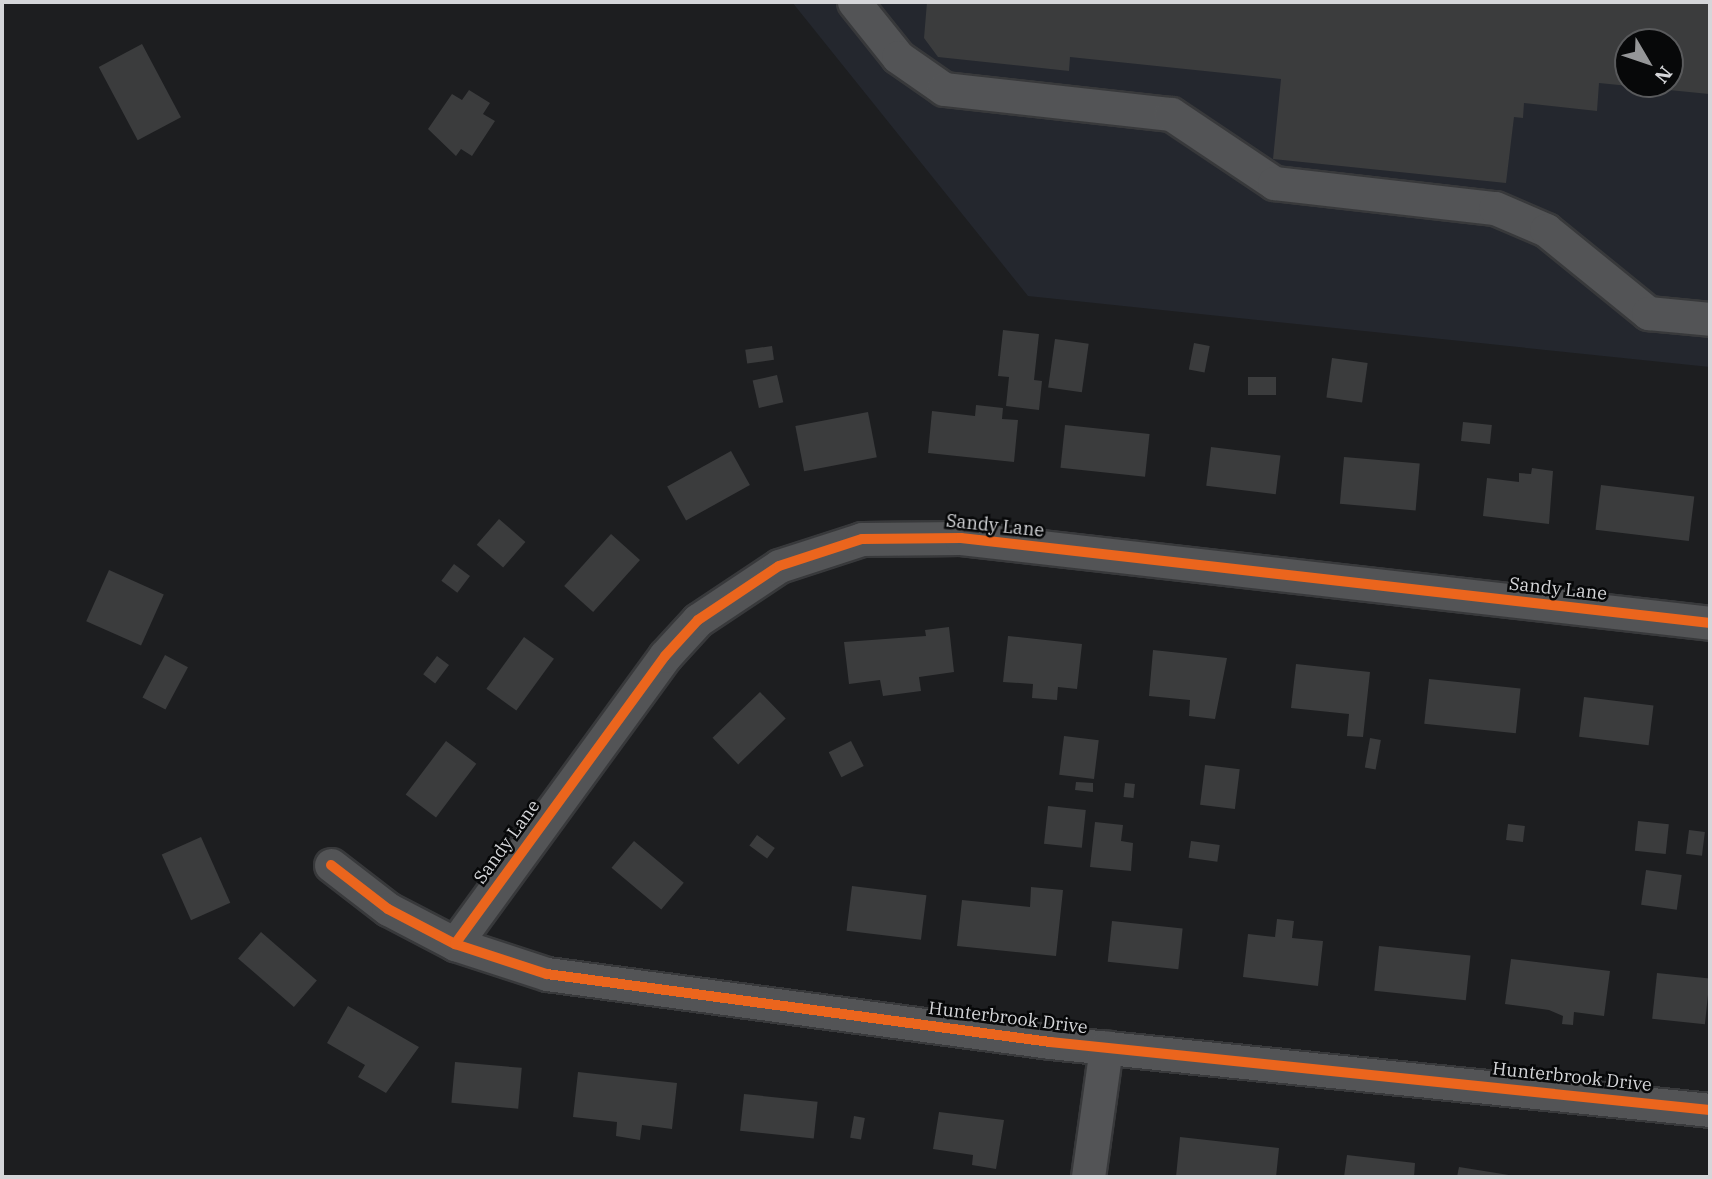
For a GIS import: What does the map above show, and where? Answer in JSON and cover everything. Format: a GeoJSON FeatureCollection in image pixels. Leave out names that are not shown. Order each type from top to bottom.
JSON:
{"type":"FeatureCollection","features":[{"type":"Feature","properties":{"kind":"street"},"geometry":{"type":"LineString","coordinates":[[854,2],[898,57],[944,89],[1171,114],[1283,185],[1495,208],[1546,230],[1648,313],[1710,319]]}},
{"type":"Feature","properties":{"kind":"street","name":"Sandy Lane"},"geometry":{"type":"LineString","coordinates":[[454,944],[665,656],[698,620],[779,566],[850,542],[961,538],[1710,624]]}},
{"type":"Feature","properties":{"kind":"street","name":"Hunterbrook Drive"},"geometry":{"type":"LineString","coordinates":[[331,865],[388,909],[454,944],[547,974],[624,987],[1106,1047],[1710,1110]]}},
{"type":"Feature","properties":{"kind":"street"},"geometry":{"type":"LineString","coordinates":[[1088,1177],[1106,1047]]}},
{"type":"Feature","properties":{"kind":"shaded area"},"geometry":{"type":"Polygon","coordinates":[[[792,2],[1710,2],[1710,367],[1028,296],[792,2]]]}},
{"type":"Feature","properties":{"kind":"building"},"geometry":{"type":"Polygon","coordinates":[[[927,2],[1710,2],[1709,94],[1684,92],[1684,28],[1614,28],[1614,84],[1599,83],[1597,111],[1524,103],[1523,118],[1514,117],[1506,183],[1273,159],[1281,79],[1070,57],[1069,71],[938,57],[924,38],[927,2]]]}},
{"type":"Feature","properties":{"kind":"building"},"geometry":{"type":"Polygon","coordinates":[[[142,44],[181,117],[138,140],[99,67],[142,44]]]}},
{"type":"Feature","properties":{"kind":"building"},"geometry":{"type":"Polygon","coordinates":[[[469,90],[490,103],[483,114],[495,121],[472,156],[461,149],[456,156],[428,129],[452,94],[462,100],[469,90]]]}},
{"type":"Feature","properties":{"kind":"building"},"geometry":{"type":"Polygon","coordinates":[[[1003,330],[1039,334],[1034,380],[1042,381],[1039,410],[1006,406],[1009,377],[998,376],[1003,330]]]}},
{"type":"Feature","properties":{"kind":"building"},"geometry":{"type":"Polygon","coordinates":[[[1055,339],[1089,344],[1082,392],[1048,388],[1055,339]]]}},
{"type":"Feature","properties":{"kind":"building"},"geometry":{"type":"Polygon","coordinates":[[[1194,343],[1210,346],[1205,373],[1189,370],[1194,343]]]}},
{"type":"Feature","properties":{"kind":"building"},"geometry":{"type":"Polygon","coordinates":[[[772,346],[774,360],[747,364],[745,350],[772,346]]]}},
{"type":"Feature","properties":{"kind":"building"},"geometry":{"type":"Polygon","coordinates":[[[1332,358],[1368,363],[1362,403],[1326,398],[1332,358]]]}},
{"type":"Feature","properties":{"kind":"building"},"geometry":{"type":"Polygon","coordinates":[[[777,375],[783,402],[759,408],[753,381],[777,375]]]}},
{"type":"Feature","properties":{"kind":"building"},"geometry":{"type":"Polygon","coordinates":[[[1248,377],[1276,377],[1276,395],[1248,395],[1248,377]]]}},
{"type":"Feature","properties":{"kind":"building"},"geometry":{"type":"Polygon","coordinates":[[[976,405],[1003,408],[1002,419],[1018,420],[1014,462],[928,453],[932,411],[975,416],[976,405]]]}},
{"type":"Feature","properties":{"kind":"building"},"geometry":{"type":"Polygon","coordinates":[[[868,412],[877,457],[804,471],[795,426],[868,412]]]}},
{"type":"Feature","properties":{"kind":"building"},"geometry":{"type":"Polygon","coordinates":[[[1463,422],[1492,425],[1490,444],[1461,441],[1463,422]]]}},
{"type":"Feature","properties":{"kind":"building"},"geometry":{"type":"Polygon","coordinates":[[[1065,425],[1150,434],[1145,477],[1061,468],[1065,425]]]}},
{"type":"Feature","properties":{"kind":"building"},"geometry":{"type":"Polygon","coordinates":[[[1211,447],[1280,456],[1276,494],[1206,486],[1211,447]]]}},
{"type":"Feature","properties":{"kind":"building"},"geometry":{"type":"Polygon","coordinates":[[[731,451],[750,485],[686,521],[667,486],[731,451]]]}},
{"type":"Feature","properties":{"kind":"building"},"geometry":{"type":"Polygon","coordinates":[[[1344,457],[1420,464],[1416,510],[1340,504],[1344,457]]]}},
{"type":"Feature","properties":{"kind":"building"},"geometry":{"type":"Polygon","coordinates":[[[1532,468],[1553,471],[1549,524],[1483,516],[1487,478],[1519,482],[1519,473],[1531,474],[1532,468]]]}},
{"type":"Feature","properties":{"kind":"building"},"geometry":{"type":"Polygon","coordinates":[[[1601,485],[1694,496],[1689,541],[1596,530],[1601,485]]]}},
{"type":"Feature","properties":{"kind":"building"},"geometry":{"type":"Polygon","coordinates":[[[499,519],[525,542],[503,568],[477,545],[499,519]]]}},
{"type":"Feature","properties":{"kind":"building"},"geometry":{"type":"Polygon","coordinates":[[[611,534],[640,560],[593,612],[564,586],[611,534]]]}},
{"type":"Feature","properties":{"kind":"building"},"geometry":{"type":"Polygon","coordinates":[[[454,564],[470,576],[457,593],[441,581],[454,564]]]}},
{"type":"Feature","properties":{"kind":"building"},"geometry":{"type":"Polygon","coordinates":[[[109,570],[164,594],[141,646],[86,621],[109,570]]]}},
{"type":"Feature","properties":{"kind":"building"},"geometry":{"type":"Polygon","coordinates":[[[949,627],[954,672],[919,677],[921,691],[883,696],[880,680],[849,684],[844,642],[926,636],[925,630],[949,627]]]}},
{"type":"Feature","properties":{"kind":"building"},"geometry":{"type":"Polygon","coordinates":[[[1008,636],[1082,644],[1077,689],[1058,687],[1057,700],[1032,698],[1033,684],[1003,682],[1008,636]]]}},
{"type":"Feature","properties":{"kind":"building"},"geometry":{"type":"Polygon","coordinates":[[[524,637],[554,659],[516,711],[486,689],[524,637]]]}},
{"type":"Feature","properties":{"kind":"building"},"geometry":{"type":"Polygon","coordinates":[[[1153,650],[1227,658],[1215,719],[1189,716],[1190,700],[1149,696],[1153,650]]]}},
{"type":"Feature","properties":{"kind":"building"},"geometry":{"type":"Polygon","coordinates":[[[165,655],[188,667],[165,710],[142,697],[165,655]]]}},
{"type":"Feature","properties":{"kind":"building"},"geometry":{"type":"Polygon","coordinates":[[[437,656],[449,665],[435,683],[423,674],[437,656]]]}},
{"type":"Feature","properties":{"kind":"building"},"geometry":{"type":"Polygon","coordinates":[[[1296,664],[1370,672],[1363,737],[1347,736],[1349,714],[1291,708],[1296,664]]]}},
{"type":"Feature","properties":{"kind":"building"},"geometry":{"type":"Polygon","coordinates":[[[1429,679],[1520,689],[1516,733],[1424,724],[1429,679]]]}},
{"type":"Feature","properties":{"kind":"building"},"geometry":{"type":"Polygon","coordinates":[[[760,692],[786,719],[738,764],[713,738],[760,692]]]}},
{"type":"Feature","properties":{"kind":"building"},"geometry":{"type":"Polygon","coordinates":[[[1584,697],[1653,706],[1649,745],[1579,737],[1584,697]]]}},
{"type":"Feature","properties":{"kind":"building"},"geometry":{"type":"Polygon","coordinates":[[[1064,736],[1099,740],[1094,779],[1059,775],[1064,736]]]}},
{"type":"Feature","properties":{"kind":"building"},"geometry":{"type":"Polygon","coordinates":[[[1370,738],[1381,740],[1376,769],[1365,768],[1370,738]]]}},
{"type":"Feature","properties":{"kind":"building"},"geometry":{"type":"Polygon","coordinates":[[[446,741],[476,764],[436,817],[406,795],[446,741]]]}},
{"type":"Feature","properties":{"kind":"building"},"geometry":{"type":"Polygon","coordinates":[[[851,741],[864,766],[841,777],[829,752],[851,741]]]}},
{"type":"Feature","properties":{"kind":"building"},"geometry":{"type":"Polygon","coordinates":[[[1205,765],[1240,769],[1235,809],[1200,805],[1205,765]]]}},
{"type":"Feature","properties":{"kind":"building"},"geometry":{"type":"Polygon","coordinates":[[[1076,782],[1093,783],[1093,792],[1075,790],[1076,782]]]}},
{"type":"Feature","properties":{"kind":"building"},"geometry":{"type":"Polygon","coordinates":[[[1125,783],[1135,784],[1133,798],[1124,797],[1125,783]]]}},
{"type":"Feature","properties":{"kind":"building"},"geometry":{"type":"Polygon","coordinates":[[[1048,806],[1086,810],[1082,848],[1044,844],[1048,806]]]}},
{"type":"Feature","properties":{"kind":"building"},"geometry":{"type":"Polygon","coordinates":[[[1638,821],[1669,824],[1666,854],[1635,851],[1638,821]]]}},
{"type":"Feature","properties":{"kind":"building"},"geometry":{"type":"Polygon","coordinates":[[[1095,822],[1123,825],[1121,841],[1133,843],[1131,871],[1090,867],[1095,822]]]}},
{"type":"Feature","properties":{"kind":"building"},"geometry":{"type":"Polygon","coordinates":[[[1508,824],[1525,826],[1523,842],[1506,840],[1508,824]]]}},
{"type":"Feature","properties":{"kind":"building"},"geometry":{"type":"Polygon","coordinates":[[[1689,830],[1705,832],[1702,856],[1686,854],[1689,830]]]}},
{"type":"Feature","properties":{"kind":"building"},"geometry":{"type":"Polygon","coordinates":[[[757,835],[775,848],[767,858],[749,846],[757,835]]]}},
{"type":"Feature","properties":{"kind":"building"},"geometry":{"type":"Polygon","coordinates":[[[201,837],[230,903],[191,920],[162,854],[201,837]]]}},
{"type":"Feature","properties":{"kind":"building"},"geometry":{"type":"Polygon","coordinates":[[[634,841],[684,883],[661,910],[612,868],[634,841]]]}},
{"type":"Feature","properties":{"kind":"building"},"geometry":{"type":"Polygon","coordinates":[[[1191,841],[1220,845],[1217,862],[1189,858],[1191,841]]]}},
{"type":"Feature","properties":{"kind":"building"},"geometry":{"type":"Polygon","coordinates":[[[1646,870],[1682,875],[1677,910],[1641,905],[1646,870]]]}},
{"type":"Feature","properties":{"kind":"building"},"geometry":{"type":"Polygon","coordinates":[[[852,886],[926,895],[921,940],[847,931],[852,886]]]}},
{"type":"Feature","properties":{"kind":"building"},"geometry":{"type":"Polygon","coordinates":[[[1031,887],[1063,890],[1056,956],[957,946],[962,900],[1030,907],[1031,887]]]}},
{"type":"Feature","properties":{"kind":"building"},"geometry":{"type":"Polygon","coordinates":[[[1277,919],[1294,921],[1292,938],[1323,941],[1318,986],[1243,977],[1248,934],[1275,937],[1277,919]]]}},
{"type":"Feature","properties":{"kind":"building"},"geometry":{"type":"Polygon","coordinates":[[[1112,921],[1183,928],[1178,969],[1108,962],[1112,921]]]}},
{"type":"Feature","properties":{"kind":"building"},"geometry":{"type":"Polygon","coordinates":[[[261,932],[317,981],[294,1007],[238,958],[261,932]]]}},
{"type":"Feature","properties":{"kind":"building"},"geometry":{"type":"Polygon","coordinates":[[[1379,946],[1470,956],[1466,1000],[1374,991],[1379,946]]]}},
{"type":"Feature","properties":{"kind":"building"},"geometry":{"type":"Polygon","coordinates":[[[1511,959],[1610,971],[1604,1016],[1574,1012],[1573,1025],[1562,1024],[1563,1016],[1549,1010],[1505,1004],[1511,959]]]}},
{"type":"Feature","properties":{"kind":"building"},"geometry":{"type":"Polygon","coordinates":[[[1657,973],[1710,979],[1705,1024],[1652,1019],[1657,973]]]}},
{"type":"Feature","properties":{"kind":"building"},"geometry":{"type":"Polygon","coordinates":[[[348,1006],[419,1047],[386,1093],[358,1077],[365,1065],[327,1043],[348,1006]]]}},
{"type":"Feature","properties":{"kind":"building"},"geometry":{"type":"Polygon","coordinates":[[[455,1062],[522,1068],[518,1109],[451,1103],[455,1062]]]}},
{"type":"Feature","properties":{"kind":"building"},"geometry":{"type":"Polygon","coordinates":[[[578,1072],[677,1083],[672,1129],[642,1125],[640,1140],[616,1136],[617,1122],[573,1117],[578,1072]]]}},
{"type":"Feature","properties":{"kind":"building"},"geometry":{"type":"Polygon","coordinates":[[[744,1094],[818,1102],[814,1139],[740,1131],[744,1094]]]}},
{"type":"Feature","properties":{"kind":"building"},"geometry":{"type":"Polygon","coordinates":[[[939,1112],[1004,1120],[996,1169],[972,1165],[973,1155],[933,1149],[939,1112]]]}},
{"type":"Feature","properties":{"kind":"building"},"geometry":{"type":"Polygon","coordinates":[[[854,1116],[865,1118],[861,1140],[850,1138],[854,1116]]]}},
{"type":"Feature","properties":{"kind":"building"},"geometry":{"type":"Polygon","coordinates":[[[1180,1137],[1279,1148],[1276,1177],[1176,1177],[1180,1137]]]}},
{"type":"Feature","properties":{"kind":"building"},"geometry":{"type":"Polygon","coordinates":[[[1347,1155],[1415,1163],[1414,1177],[1344,1177],[1347,1155]]]}},
{"type":"Feature","properties":{"kind":"building"},"geometry":{"type":"Polygon","coordinates":[[[1459,1167],[1515,1176],[1515,1177],[1457,1177],[1459,1167]]]}},
{"type":"Feature","properties":{"kind":"cycle path"},"geometry":{"type":"LineString","coordinates":[[455,944],[665,656],[698,620],[779,566],[862,539],[961,538],[1710,623]]}},
{"type":"Feature","properties":{"kind":"cycle path"},"geometry":{"type":"LineString","coordinates":[[331,865],[388,909],[455,944],[547,974],[1050,1042],[1710,1110]]}}]}
